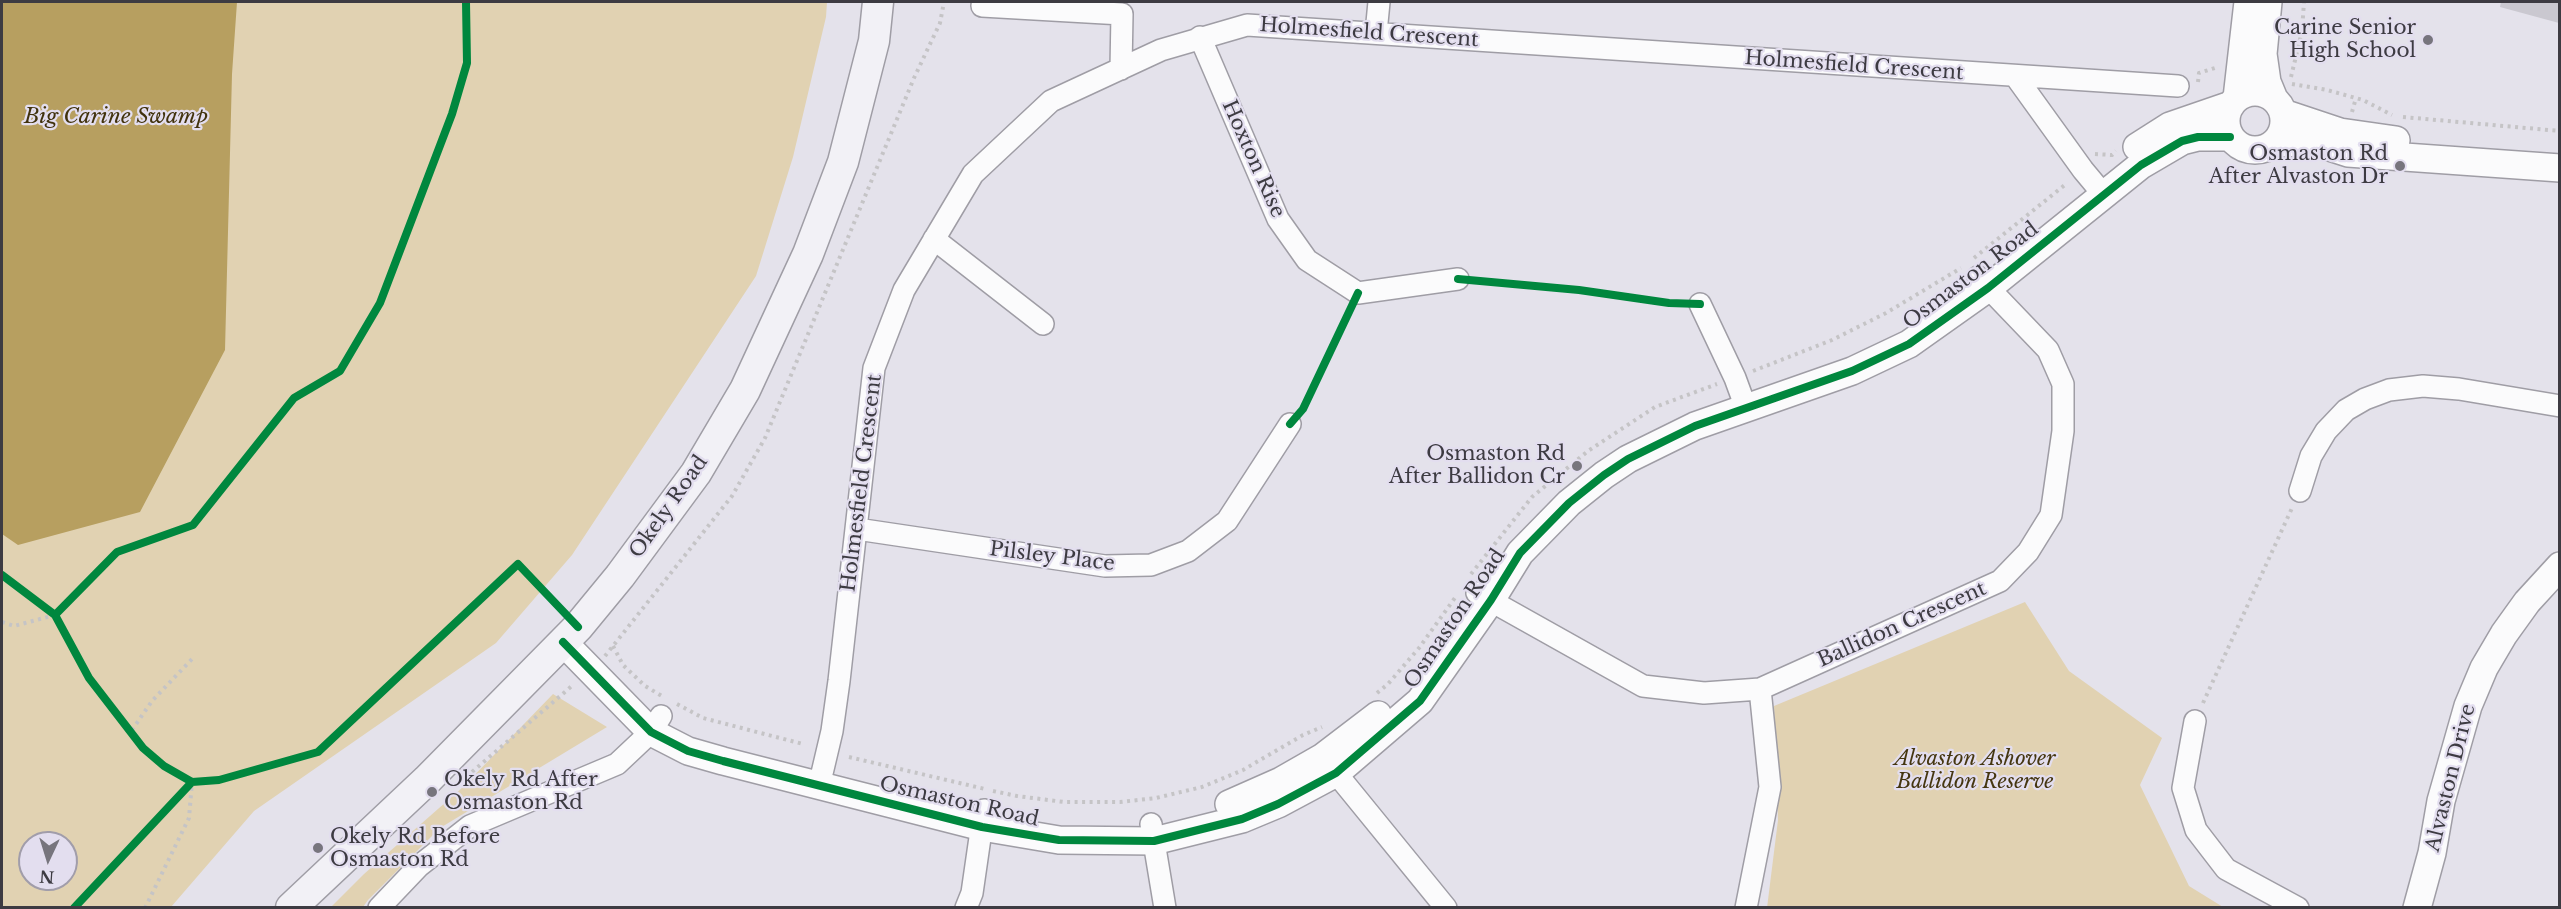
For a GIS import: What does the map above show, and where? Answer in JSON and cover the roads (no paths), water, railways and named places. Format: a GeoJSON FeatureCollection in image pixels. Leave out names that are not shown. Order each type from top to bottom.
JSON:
{"type":"FeatureCollection","features":[{"type":"Feature","properties":{"kind":"main road","name":"Okely Road"},"geometry":{"type":"LineString","coordinates":[[291,908],[427,780],[571,635],[620,576],[696,473],[746,390],[808,254],[843,162],[874,41],[878,2]]}},
{"type":"Feature","properties":{"kind":"street"},"geometry":{"type":"LineString","coordinates":[[1376,33],[1378,2]]}},
{"type":"Feature","properties":{"kind":"street"},"geometry":{"type":"LineString","coordinates":[[2248,2],[2234,101],[2226,121],[2230,137],[2243,148],[2254,151],[2266,149],[2276,143],[2314,142],[2348,153],[2559,168]]}},
{"type":"Feature","properties":{"kind":"street"},"geometry":{"type":"LineString","coordinates":[[2268,2],[2263,54],[2273,68],[2282,99],[2283,129],[2276,143]]}},
{"type":"Feature","properties":{"kind":"street"},"geometry":{"type":"LineString","coordinates":[[982,6],[1122,14],[1121,69]]}},
{"type":"Feature","properties":{"kind":"street","name":"Holmesfield Crescent"},"geometry":{"type":"LineString","coordinates":[[821,777],[832,731],[839,681],[874,368],[904,290],[973,174],[1051,101],[1161,50],[1246,25],[2178,86]]}},
{"type":"Feature","properties":{"kind":"street","name":"Hoxton Rise"},"geometry":{"type":"LineString","coordinates":[[1200,38],[1278,219],[1307,260],[1358,293],[1458,279]]}},
{"type":"Feature","properties":{"kind":"street"},"geometry":{"type":"LineString","coordinates":[[2016,76],[2087,186]]}},
{"type":"Feature","properties":{"kind":"street"},"geometry":{"type":"LineString","coordinates":[[2234,101],[2248,93],[2259,92],[2282,99],[2340,132],[2375,138],[2559,150]]}},
{"type":"Feature","properties":{"kind":"street","name":"Osmaston Road"},"geometry":{"type":"LineString","coordinates":[[571,635],[632,690],[684,731],[821,777],[983,819],[1065,825],[1128,826],[1152,833],[1237,801],[1281,781],[1330,765],[1363,728],[1414,682],[1474,590],[1539,513],[1583,472],[1634,438],[1664,422],[1739,389],[1876,345],[1983,282],[2087,186],[2170,126],[2234,101]]}},
{"type":"Feature","properties":{"kind":"street","name":"Osmaston Road"},"geometry":{"type":"LineString","coordinates":[[2087,186],[2141,165],[2182,141],[2198,137],[2230,137]]}},
{"type":"Feature","properties":{"kind":"street"},"geometry":{"type":"LineString","coordinates":[[934,239],[1043,324]]}},
{"type":"Feature","properties":{"kind":"street","name":"Ballidon Crescent"},"geometry":{"type":"LineString","coordinates":[[1474,590],[1643,686],[1704,693],[1760,689],[2000,581],[2028,552],[2051,515],[2063,431],[2063,384],[2048,350],[1983,282]]}},
{"type":"Feature","properties":{"kind":"street"},"geometry":{"type":"LineString","coordinates":[[1700,304],[1739,389]]}},
{"type":"Feature","properties":{"kind":"street"},"geometry":{"type":"LineString","coordinates":[[2300,491],[2311,456],[2326,431],[2346,410],[2364,399],[2389,390],[2423,386],[2459,389],[2559,406]]}},
{"type":"Feature","properties":{"kind":"street","name":"Pilsley Place"},"geometry":{"type":"LineString","coordinates":[[857,529],[1105,566],[1151,565],[1188,552],[1227,520],[1290,424]]}},
{"type":"Feature","properties":{"kind":"street","name":"Alvaston Drive"},"geometry":{"type":"LineString","coordinates":[[2416,908],[2432,853],[2441,801],[2468,706],[2484,668],[2504,634],[2527,602],[2559,566]]}},
{"type":"Feature","properties":{"kind":"street","name":"Alvaston Drive"},"geometry":{"type":"LineString","coordinates":[[2436,908],[2445,876],[2466,768],[2485,708],[2510,657],[2533,623],[2559,591]]}},
{"type":"Feature","properties":{"kind":"street"},"geometry":{"type":"LineString","coordinates":[[1746,908],[1770,787],[1760,689]]}},
{"type":"Feature","properties":{"kind":"street"},"geometry":{"type":"LineString","coordinates":[[379,908],[419,866],[470,826],[617,764],[662,712]]}},
{"type":"Feature","properties":{"kind":"street"},"geometry":{"type":"LineString","coordinates":[[2195,721],[2183,788],[2196,830],[2226,869],[2298,908]]}},
{"type":"Feature","properties":{"kind":"street"},"geometry":{"type":"LineString","coordinates":[[1330,765],[1446,908]]}},
{"type":"Feature","properties":{"kind":"street"},"geometry":{"type":"LineString","coordinates":[[966,908],[972,893],[983,819]]}},
{"type":"Feature","properties":{"kind":"street"},"geometry":{"type":"LineString","coordinates":[[1152,833],[1165,908]]}},
{"type":"Feature","properties":{"kind":"water","name":"Big Carine Swamp"},"geometry":{"type":"Polygon","coordinates":[[[2,2],[237,2],[232,74],[225,350],[140,512],[18,545],[2,534],[2,2]]]}},
{"type":"Feature","properties":{"kind":"place","name":"Carine Senior High School"},"geometry":{"type":"Point","coordinates":[2428,40]}},
{"type":"Feature","properties":{"kind":"place","name":"Osmaston Rd After Alvaston Dr"},"geometry":{"type":"Point","coordinates":[2400,166]}},
{"type":"Feature","properties":{"kind":"place","name":"Osmaston Rd After Ballidon Cr"},"geometry":{"type":"Point","coordinates":[1577,466]}},
{"type":"Feature","properties":{"kind":"place","name":"Okely Rd After Osmaston Rd"},"geometry":{"type":"Point","coordinates":[432,792]}},
{"type":"Feature","properties":{"kind":"place","name":"Okely Rd Before Osmaston Rd"},"geometry":{"type":"Point","coordinates":[318,848]}},
{"type":"Feature","properties":{"kind":"park label","name":"Alvaston Ashover Ballidon Reserve"},"geometry":{"type":"Point","coordinates":[1975,770]}}]}
